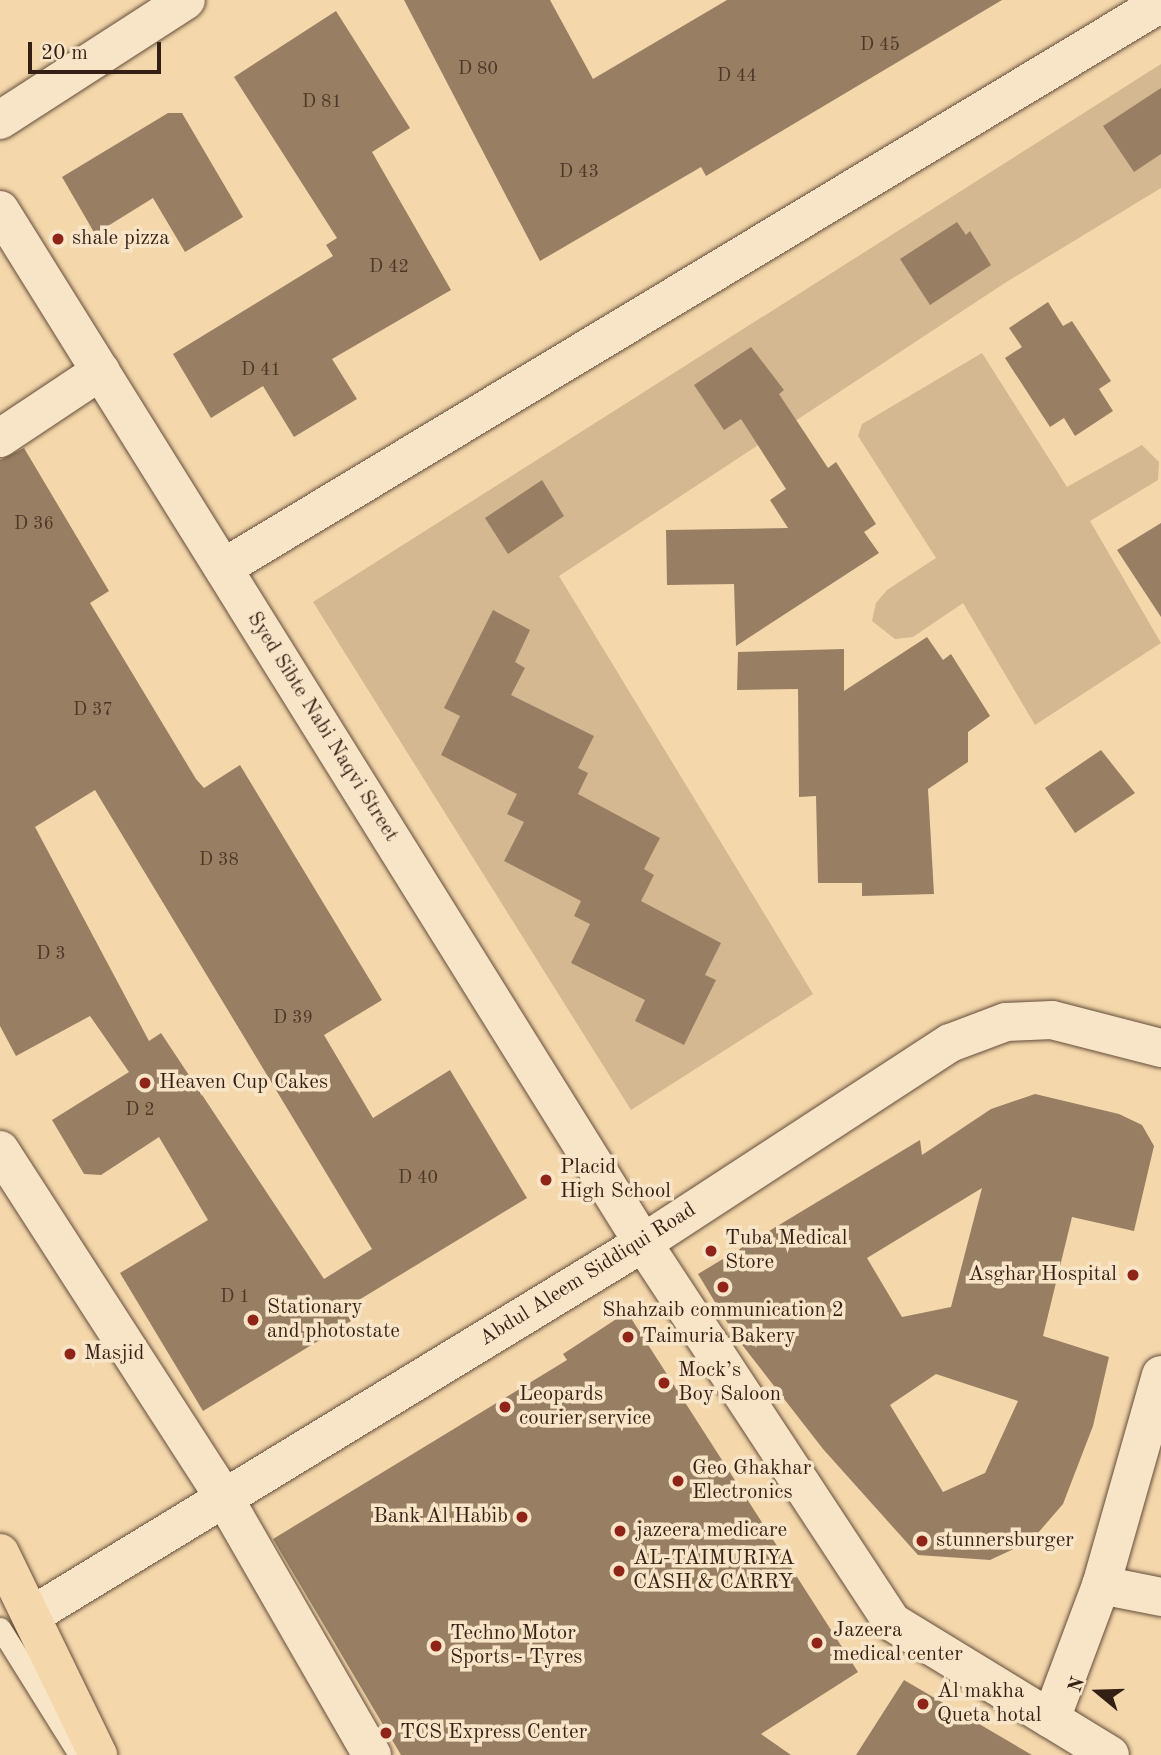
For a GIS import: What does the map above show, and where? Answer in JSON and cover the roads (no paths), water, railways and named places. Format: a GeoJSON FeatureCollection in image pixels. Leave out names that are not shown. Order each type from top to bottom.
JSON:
{"type":"FeatureCollection","features":[{"type":"Feature","properties":{"kind":"main road"},"geometry":{"type":"LineString","coordinates":[[0,1553],[17,1621],[98,1755]]}},
{"type":"Feature","properties":{"kind":"street"},"geometry":{"type":"LineString","coordinates":[[0,120],[187,0]]}},
{"type":"Feature","properties":{"kind":"street"},"geometry":{"type":"LineString","coordinates":[[223,568],[1161,3]]}},
{"type":"Feature","properties":{"kind":"street","name":"Syed Sibte Nabi Naqvi Street"},"geometry":{"type":"LineString","coordinates":[[0,210],[643,1243],[892,1622],[1110,1755]]}},
{"type":"Feature","properties":{"kind":"street"},"geometry":{"type":"LineString","coordinates":[[0,438],[101,371]]}},
{"type":"Feature","properties":{"kind":"street","name":"Abdul Aleem Siddiqui Road"},"geometry":{"type":"LineString","coordinates":[[17,1621],[643,1243],[950,1043],[995,1026],[1052,1020],[1161,1048]]}},
{"type":"Feature","properties":{"kind":"street"},"geometry":{"type":"LineString","coordinates":[[0,1150],[223,1496],[372,1755]]}},
{"type":"Feature","properties":{"kind":"street"},"geometry":{"type":"LineString","coordinates":[[1051,1719],[1101,1585],[1161,1375]]}},
{"type":"Feature","properties":{"kind":"street"},"geometry":{"type":"LineString","coordinates":[[1101,1585],[1161,1597]]}},
{"type":"Feature","properties":{"kind":"lane"},"geometry":{"type":"LineString","coordinates":[[17,1621],[77,1755]]}},
{"type":"Feature","properties":{"kind":"place","name":"shale pizza"},"geometry":{"type":"Point","coordinates":[58,239]}},
{"type":"Feature","properties":{"kind":"place","name":"Heaven Cup Cakes"},"geometry":{"type":"Point","coordinates":[145,1083]}},
{"type":"Feature","properties":{"kind":"place","name":"Placid High School"},"geometry":{"type":"Point","coordinates":[546,1180]}},
{"type":"Feature","properties":{"kind":"place","name":"Tuba Medical Store"},"geometry":{"type":"Point","coordinates":[711,1251]}},
{"type":"Feature","properties":{"kind":"place","name":"Asghar Hospital"},"geometry":{"type":"Point","coordinates":[1133,1275]}},
{"type":"Feature","properties":{"kind":"place","name":"Shahzaib communication 2"},"geometry":{"type":"Point","coordinates":[723,1287]}},
{"type":"Feature","properties":{"kind":"place","name":"Stationary and photostate"},"geometry":{"type":"Point","coordinates":[253,1320]}},
{"type":"Feature","properties":{"kind":"place","name":"Taimuria Bakery"},"geometry":{"type":"Point","coordinates":[628,1337]}},
{"type":"Feature","properties":{"kind":"place","name":"Masjid"},"geometry":{"type":"Point","coordinates":[70,1354]}},
{"type":"Feature","properties":{"kind":"place","name":"Mock’s Boy Saloon"},"geometry":{"type":"Point","coordinates":[664,1383]}},
{"type":"Feature","properties":{"kind":"place","name":"Leopards courier service"},"geometry":{"type":"Point","coordinates":[505,1407]}},
{"type":"Feature","properties":{"kind":"place","name":"Geo Ghakhar Electronics"},"geometry":{"type":"Point","coordinates":[678,1481]}},
{"type":"Feature","properties":{"kind":"place","name":"Bank Al Habib"},"geometry":{"type":"Point","coordinates":[522,1517]}},
{"type":"Feature","properties":{"kind":"place","name":"jazeera medicare"},"geometry":{"type":"Point","coordinates":[620,1531]}},
{"type":"Feature","properties":{"kind":"place","name":"stunnersburger"},"geometry":{"type":"Point","coordinates":[922,1541]}},
{"type":"Feature","properties":{"kind":"place","name":"AL-TAIMURIYA CASH & CARRY"},"geometry":{"type":"Point","coordinates":[619,1571]}},
{"type":"Feature","properties":{"kind":"place","name":"Jazeera medical center"},"geometry":{"type":"Point","coordinates":[817,1643]}},
{"type":"Feature","properties":{"kind":"place","name":"Techno Motor Sports - Tyres"},"geometry":{"type":"Point","coordinates":[436,1646]}},
{"type":"Feature","properties":{"kind":"place","name":"Al makha Queta hotal"},"geometry":{"type":"Point","coordinates":[923,1704]}},
{"type":"Feature","properties":{"kind":"place","name":"TCS Express Center"},"geometry":{"type":"Point","coordinates":[386,1733]}}]}
